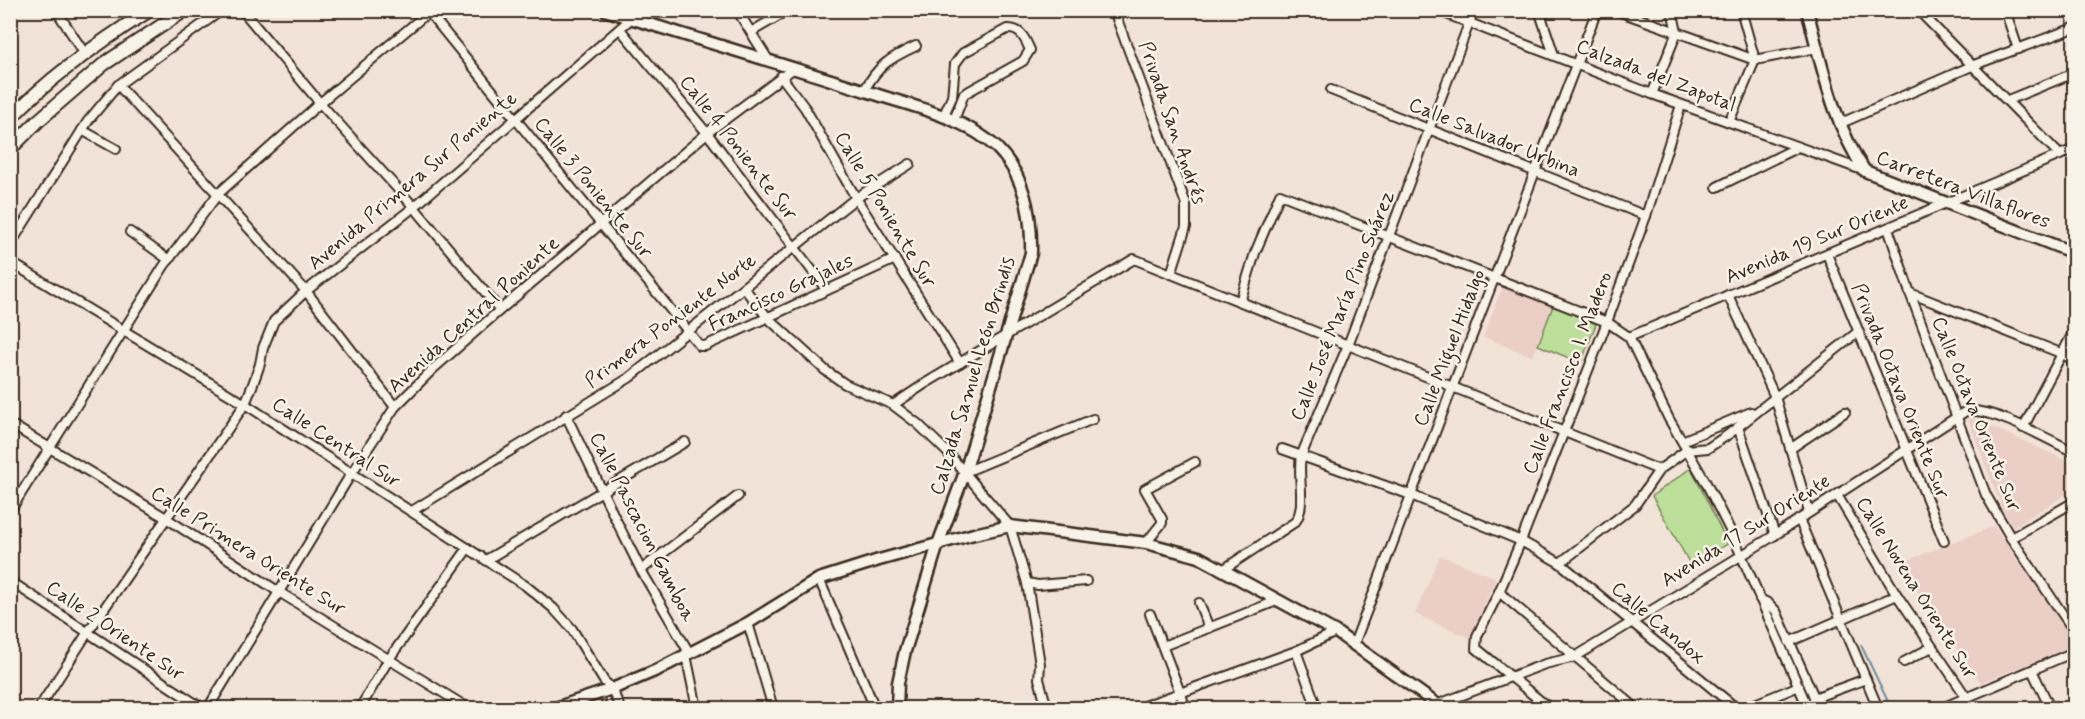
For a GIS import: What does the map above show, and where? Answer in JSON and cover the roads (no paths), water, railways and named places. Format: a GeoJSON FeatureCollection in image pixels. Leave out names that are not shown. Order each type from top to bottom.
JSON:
{"type":"FeatureCollection","features":[{"type":"Feature","properties":{"kind":"main road"},"geometry":{"type":"LineString","coordinates":[[10,119],[22,106],[85,54],[150,10]]}},
{"type":"Feature","properties":{"kind":"main road"},"geometry":{"type":"LineString","coordinates":[[10,148],[104,64],[185,10]]}},
{"type":"Feature","properties":{"kind":"street"},"geometry":{"type":"LineString","coordinates":[[56,10],[85,54]]}},
{"type":"Feature","properties":{"kind":"street"},"geometry":{"type":"LineString","coordinates":[[10,245],[82,130],[118,85],[222,10]]}},
{"type":"Feature","properties":{"kind":"street"},"geometry":{"type":"LineString","coordinates":[[242,10],[320,103],[414,207],[500,310]]}},
{"type":"Feature","properties":{"kind":"street","name":"Calzada Samuel León Brindis"},"geometry":{"type":"LineString","coordinates":[[605,10],[954,120],[984,137],[999,150],[1015,173],[1025,194],[1032,232],[1031,253],[965,472],[938,544],[905,651],[898,683],[897,708]]}},
{"type":"Feature","properties":{"kind":"street","name":"Avenida Primera Sur Poniente"},"geometry":{"type":"LineString","coordinates":[[39,708],[245,404],[274,321],[306,291],[414,207],[641,10]]}},
{"type":"Feature","properties":{"kind":"street"},"geometry":{"type":"LineString","coordinates":[[737,10],[769,61]]}},
{"type":"Feature","properties":{"kind":"street"},"geometry":{"type":"LineString","coordinates":[[751,32],[789,10]]}},
{"type":"Feature","properties":{"kind":"street","name":"Calzada del Zapotal"},"geometry":{"type":"LineString","coordinates":[[1436,10],[1681,105],[1865,171]]}},
{"type":"Feature","properties":{"kind":"street","name":"Calle José María Pino Suárez"},"geometry":{"type":"LineString","coordinates":[[1224,569],[1295,522],[1299,517],[1301,456],[1348,345],[1474,10]]}},
{"type":"Feature","properties":{"kind":"street"},"geometry":{"type":"LineString","coordinates":[[1539,10],[1554,55]]}},
{"type":"Feature","properties":{"kind":"street","name":"Calle Miguel Hidalgo"},"geometry":{"type":"LineString","coordinates":[[1354,644],[1597,10]]}},
{"type":"Feature","properties":{"kind":"street"},"geometry":{"type":"LineString","coordinates":[[1615,10],[1755,60],[1817,48]]}},
{"type":"Feature","properties":{"kind":"street"},"geometry":{"type":"LineString","coordinates":[[1652,94],[1677,32],[1672,10]]}},
{"type":"Feature","properties":{"kind":"street"},"geometry":{"type":"LineString","coordinates":[[1729,122],[1755,60],[1741,10]]}},
{"type":"Feature","properties":{"kind":"street","name":"Carretera Villaflores"},"geometry":{"type":"LineString","coordinates":[[1807,10],[1839,124],[1850,149],[1865,171],[2074,253]]}},
{"type":"Feature","properties":{"kind":"street"},"geometry":{"type":"LineString","coordinates":[[2005,10],[2018,50]]}},
{"type":"Feature","properties":{"kind":"street"},"geometry":{"type":"LineString","coordinates":[[10,511],[122,331],[169,260],[218,194],[320,103],[429,11]]}},
{"type":"Feature","properties":{"kind":"street","name":"Calle 3 Poniente Sur"},"geometry":{"type":"LineString","coordinates":[[429,11],[687,330]]}},
{"type":"Feature","properties":{"kind":"street"},"geometry":{"type":"LineString","coordinates":[[1921,12],[2060,155]]}},
{"type":"Feature","properties":{"kind":"street","name":"Privada San Andrés"},"geometry":{"type":"LineString","coordinates":[[1117,18],[1186,204],[1186,227],[1171,274]]}},
{"type":"Feature","properties":{"kind":"street"},"geometry":{"type":"LineString","coordinates":[[943,117],[952,98],[955,64],[963,53],[1008,29],[1014,28],[1023,34],[1030,50],[1023,61],[964,94],[954,120]]}},
{"type":"Feature","properties":{"kind":"street"},"geometry":{"type":"LineString","coordinates":[[1839,124],[1974,65],[2074,28]]}},
{"type":"Feature","properties":{"kind":"street","name":"Calle 4 Poniente Sur"},"geometry":{"type":"LineString","coordinates":[[620,29],[707,133],[827,290]]}},
{"type":"Feature","properties":{"kind":"street"},"geometry":{"type":"LineString","coordinates":[[864,91],[873,74],[883,64],[916,46]]}},
{"type":"Feature","properties":{"kind":"street","name":"Avenida Central Poniente"},"geometry":{"type":"LineString","coordinates":[[208,708],[351,474],[395,407],[433,369],[500,310],[707,133],[794,68]]}},
{"type":"Feature","properties":{"kind":"street"},"geometry":{"type":"LineString","coordinates":[[2008,100],[2074,74]]}},
{"type":"Feature","properties":{"kind":"street","name":"Calle 5 Poniente Sur"},"geometry":{"type":"LineString","coordinates":[[781,76],[805,108],[856,198],[960,363]]}},
{"type":"Feature","properties":{"kind":"street"},"geometry":{"type":"LineString","coordinates":[[118,85],[306,291],[395,407]]}},
{"type":"Feature","properties":{"kind":"street","name":"Calle Salvador Urbina"},"geometry":{"type":"LineString","coordinates":[[1330,90],[1646,216]]}},
{"type":"Feature","properties":{"kind":"street"},"geometry":{"type":"LineString","coordinates":[[10,100],[22,106]]}},
{"type":"Feature","properties":{"kind":"street","name":"Calle Francisco I. Madero"},"geometry":{"type":"LineString","coordinates":[[1510,677],[1476,648],[1477,636],[1521,541],[1607,322],[1646,216],[1681,105]]}},
{"type":"Feature","properties":{"kind":"street"},"geometry":{"type":"LineString","coordinates":[[82,130],[116,149]]}},
{"type":"Feature","properties":{"kind":"street"},"geometry":{"type":"LineString","coordinates":[[1717,187],[1798,147]]}},
{"type":"Feature","properties":{"kind":"street","name":"Avenida 19 Sur Oriente"},"geometry":{"type":"LineString","coordinates":[[1629,337],[2074,149]]}},
{"type":"Feature","properties":{"kind":"street","name":"Primera Poniente Norte"},"geometry":{"type":"LineString","coordinates":[[412,511],[628,378],[856,198],[910,164]]}},
{"type":"Feature","properties":{"kind":"street"},"geometry":{"type":"LineString","coordinates":[[1240,302],[1255,253],[1280,194],[1607,322],[1629,337],[1713,496],[1808,708]]}},
{"type":"Feature","properties":{"kind":"street","name":"Calle Octava Oriente Sur"},"geometry":{"type":"LineString","coordinates":[[1888,228],[1986,495],[2011,538],[2074,631]]}},
{"type":"Feature","properties":{"kind":"street"},"geometry":{"type":"LineString","coordinates":[[130,232],[169,260]]}},
{"type":"Feature","properties":{"kind":"street","name":"Privada Octava Oriente Sur"},"geometry":{"type":"LineString","coordinates":[[1827,254],[1944,541]]}},
{"type":"Feature","properties":{"kind":"street","name":"Francisco Grajales"},"geometry":{"type":"LineString","coordinates":[[687,330],[700,346],[705,346],[895,259]]}},
{"type":"Feature","properties":{"kind":"street"},"geometry":{"type":"LineString","coordinates":[[892,405],[1134,259],[1659,470]]}},
{"type":"Feature","properties":{"kind":"street","name":"Calle Central Sur"},"geometry":{"type":"LineString","coordinates":[[10,262],[245,404],[526,586],[553,608],[572,629],[604,681],[612,689],[620,708]]}},
{"type":"Feature","properties":{"kind":"street"},"geometry":{"type":"LineString","coordinates":[[744,288],[768,318],[825,370],[845,384],[892,405],[918,424],[965,472],[1010,526],[1027,582],[1040,664],[1039,680],[1047,708]]}},
{"type":"Feature","properties":{"kind":"street"},"geometry":{"type":"LineString","coordinates":[[1910,293],[2063,354],[2074,361]]}},
{"type":"Feature","properties":{"kind":"street"},"geometry":{"type":"LineString","coordinates":[[1728,295],[1775,397],[1809,512]]}},
{"type":"Feature","properties":{"kind":"street"},"geometry":{"type":"LineString","coordinates":[[2023,428],[2074,331]]}},
{"type":"Feature","properties":{"kind":"street"},"geometry":{"type":"LineString","coordinates":[[1560,563],[1635,505],[1659,470],[1687,450],[1708,448],[1858,332]]}},
{"type":"Feature","properties":{"kind":"street"},"geometry":{"type":"LineString","coordinates":[[1682,441],[1758,409]]}},
{"type":"Feature","properties":{"kind":"street","name":"Avenida 17 Sur Oriente"},"geometry":{"type":"LineString","coordinates":[[1436,707],[1545,664],[1575,657],[1774,535],[1966,411],[1974,410],[1994,414],[2074,452]]}},
{"type":"Feature","properties":{"kind":"street"},"geometry":{"type":"LineString","coordinates":[[1790,449],[1845,412]]}},
{"type":"Feature","properties":{"kind":"street","name":"Calle Pascacion Gamboa"},"geometry":{"type":"LineString","coordinates":[[566,415],[641,570],[687,649],[686,655],[697,708]]}},
{"type":"Feature","properties":{"kind":"street"},"geometry":{"type":"LineString","coordinates":[[965,472],[1093,419]]}},
{"type":"Feature","properties":{"kind":"street","name":"Calle Primera Oriente Sur"},"geometry":{"type":"LineString","coordinates":[[10,424],[166,518],[279,592],[468,708]]}},
{"type":"Feature","properties":{"kind":"street"},"geometry":{"type":"LineString","coordinates":[[1738,427],[1774,535]]}},
{"type":"Feature","properties":{"kind":"street"},"geometry":{"type":"LineString","coordinates":[[486,560],[685,442]]}},
{"type":"Feature","properties":{"kind":"street","name":"Calle Candox"},"geometry":{"type":"LineString","coordinates":[[1282,449],[1412,495],[1521,541],[1560,563],[1736,708]]}},
{"type":"Feature","properties":{"kind":"street"},"geometry":{"type":"LineString","coordinates":[[1146,543],[1162,523],[1162,519],[1145,489],[1195,462]]}},
{"type":"Feature","properties":{"kind":"street","name":"Calle Novena Oriente Sur"},"geometry":{"type":"LineString","coordinates":[[1837,495],[1897,595],[1966,698]]}},
{"type":"Feature","properties":{"kind":"street"},"geometry":{"type":"LineString","coordinates":[[641,570],[738,496]]}},
{"type":"Feature","properties":{"kind":"street"},"geometry":{"type":"LineString","coordinates":[[2011,538],[2074,502]]}},
{"type":"Feature","properties":{"kind":"street"},"geometry":{"type":"LineString","coordinates":[[1798,519],[1878,708]]}},
{"type":"Feature","properties":{"kind":"street"},"geometry":{"type":"LineString","coordinates":[[555,708],[612,689],[657,670],[747,623],[819,579],[879,560],[1010,526],[1146,543],[1180,551],[1224,569],[1336,632],[1436,707]]}},
{"type":"Feature","properties":{"kind":"street"},"geometry":{"type":"LineString","coordinates":[[361,708],[389,658],[468,548]]}},
{"type":"Feature","properties":{"kind":"street"},"geometry":{"type":"LineString","coordinates":[[819,579],[875,708]]}},
{"type":"Feature","properties":{"kind":"street","name":"Calle 2 Oriente Sur"},"geometry":{"type":"LineString","coordinates":[[10,581],[202,708]]}},
{"type":"Feature","properties":{"kind":"street"},"geometry":{"type":"LineString","coordinates":[[1027,582],[1038,585],[1086,581]]}},
{"type":"Feature","properties":{"kind":"street"},"geometry":{"type":"LineString","coordinates":[[1499,592],[1636,708]]}},
{"type":"Feature","properties":{"kind":"street"},"geometry":{"type":"LineString","coordinates":[[1789,642],[1897,595]]}},
{"type":"Feature","properties":{"kind":"street"},"geometry":{"type":"LineString","coordinates":[[1760,599],[1776,611],[1819,708]]}},
{"type":"Feature","properties":{"kind":"street"},"geometry":{"type":"LineString","coordinates":[[1163,646],[1279,600]]}},
{"type":"Feature","properties":{"kind":"street"},"geometry":{"type":"LineString","coordinates":[[1199,603],[1209,628]]}},
{"type":"Feature","properties":{"kind":"street"},"geometry":{"type":"LineString","coordinates":[[1150,614],[1186,708]]}},
{"type":"Feature","properties":{"kind":"street"},"geometry":{"type":"LineString","coordinates":[[747,623],[773,708]]}},
{"type":"Feature","properties":{"kind":"street"},"geometry":{"type":"LineString","coordinates":[[1144,706],[1296,651],[1336,632]]}},
{"type":"Feature","properties":{"kind":"street"},"geometry":{"type":"LineString","coordinates":[[1904,662],[1932,647]]}},
{"type":"Feature","properties":{"kind":"street"},"geometry":{"type":"LineString","coordinates":[[1296,651],[1317,708]]}},
{"type":"Feature","properties":{"kind":"street"},"geometry":{"type":"LineString","coordinates":[[1942,708],[2074,652]]}},
{"type":"Feature","properties":{"kind":"street"},"geometry":{"type":"LineString","coordinates":[[2032,670],[2050,708]]}},
{"type":"Feature","properties":{"kind":"street"},"geometry":{"type":"LineString","coordinates":[[1510,677],[1549,708]]}},
{"type":"Feature","properties":{"kind":"street"},"geometry":{"type":"LineString","coordinates":[[1814,698],[1866,679]]}},
{"type":"Feature","properties":{"kind":"street"},"geometry":{"type":"LineString","coordinates":[[1745,708],[1799,686]]}},
{"type":"Feature","properties":{"kind":"waterway"},"geometry":{"type":"LineString","coordinates":[[1861,645],[1891,708]]}}]}
